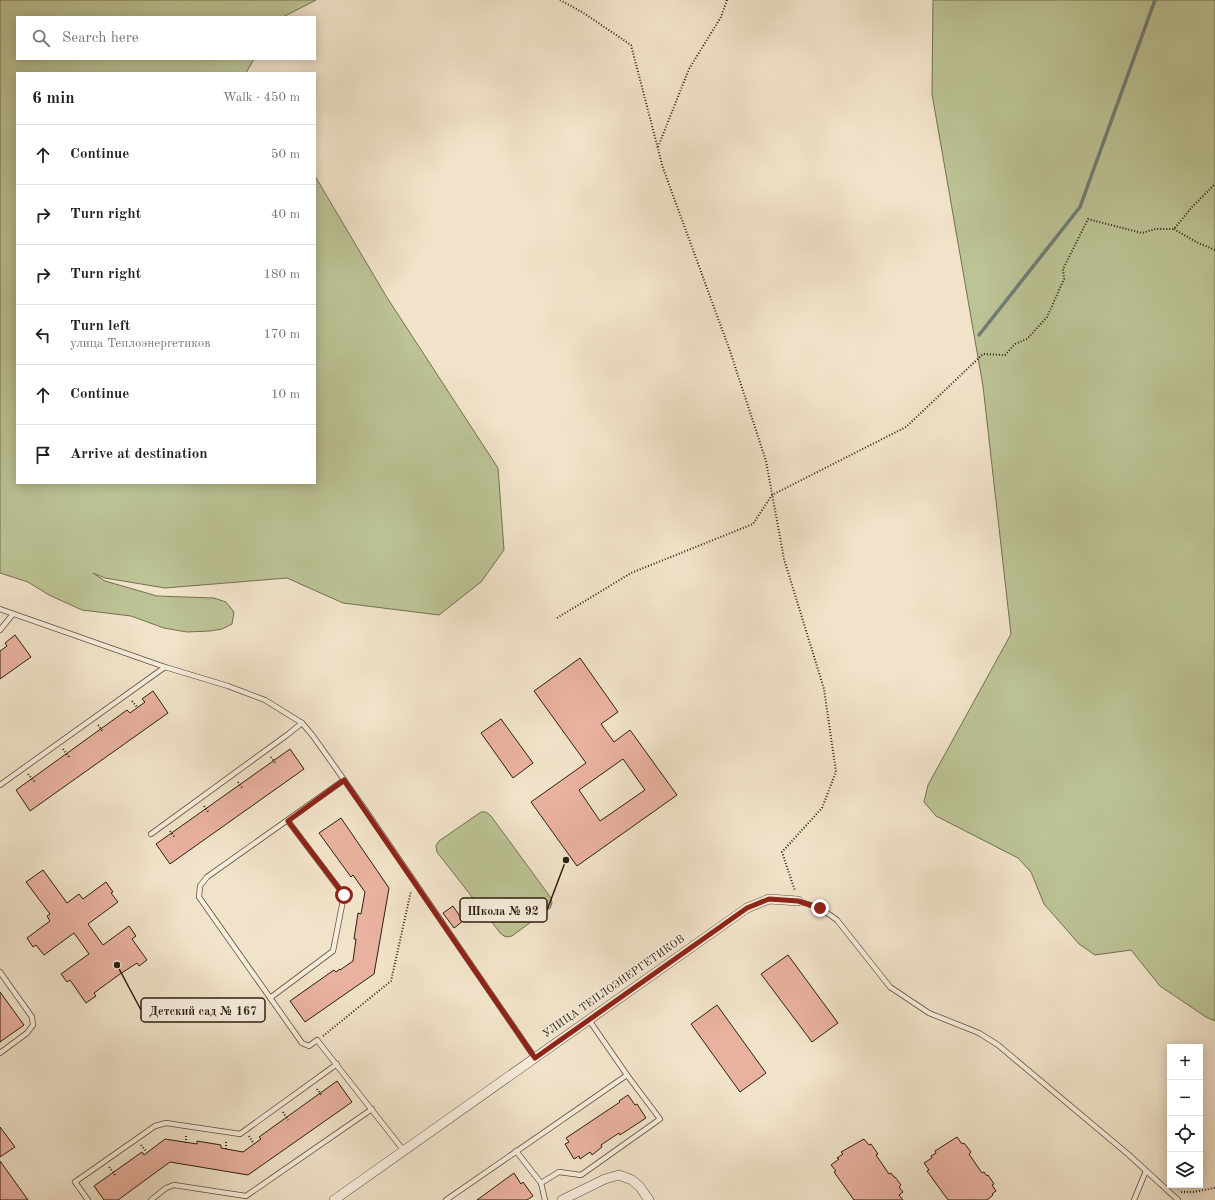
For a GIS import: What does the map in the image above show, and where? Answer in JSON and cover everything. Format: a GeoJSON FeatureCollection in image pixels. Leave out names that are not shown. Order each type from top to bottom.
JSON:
{"type":"FeatureCollection","features":[{"type":"Feature","properties":{"kind":"street","name":"УЛИЦА ТЕПЛОЭНЕРГЕТИКОВ"},"geometry":{"type":"LineString","coordinates":[[336,1199],[747,908],[769,899],[798,901]]}},
{"type":"Feature","properties":{"kind":"street"},"geometry":{"type":"LineString","coordinates":[[562,1200],[605,1180],[619,1176],[632,1180],[640,1187],[649,1200]]}},
{"type":"Feature","properties":{"kind":"lane"},"geometry":{"type":"LineString","coordinates":[[0,609],[165,667],[228,686],[265,700],[302,723],[344,780],[535,1058]]}},
{"type":"Feature","properties":{"kind":"lane"},"geometry":{"type":"LineString","coordinates":[[0,630],[13,614]]}},
{"type":"Feature","properties":{"kind":"lane"},"geometry":{"type":"LineString","coordinates":[[0,785],[165,667]]}},
{"type":"Feature","properties":{"kind":"lane"},"geometry":{"type":"LineString","coordinates":[[151,834],[302,723]]}},
{"type":"Feature","properties":{"kind":"lane"},"geometry":{"type":"LineString","coordinates":[[344,780],[207,877],[200,886],[199,897],[302,1043],[309,1046],[317,1040],[404,1151]]}},
{"type":"Feature","properties":{"kind":"lane"},"geometry":{"type":"LineString","coordinates":[[270,998],[333,951],[344,895],[288,821]]}},
{"type":"Feature","properties":{"kind":"lane"},"geometry":{"type":"LineString","coordinates":[[798,901],[820,908],[837,920],[890,987],[929,1013],[979,1033],[998,1045],[1178,1200]]}},
{"type":"Feature","properties":{"kind":"lane"},"geometry":{"type":"LineString","coordinates":[[0,972],[32,1016],[33,1025],[27,1033],[0,1053]]}},
{"type":"Feature","properties":{"kind":"lane"},"geometry":{"type":"LineString","coordinates":[[541,1183],[559,1172],[581,1175],[660,1119],[589,1020]]}},
{"type":"Feature","properties":{"kind":"lane"},"geometry":{"type":"LineString","coordinates":[[88,1200],[75,1182],[155,1126],[166,1123],[240,1134],[337,1064]]}},
{"type":"Feature","properties":{"kind":"lane"},"geometry":{"type":"LineString","coordinates":[[446,1200],[627,1075]]}},
{"type":"Feature","properties":{"kind":"lane"},"geometry":{"type":"LineString","coordinates":[[151,1200],[166,1188],[174,1185],[246,1196],[372,1109]]}},
{"type":"Feature","properties":{"kind":"lane"},"geometry":{"type":"LineString","coordinates":[[516,1151],[541,1183],[545,1200]]}},
{"type":"Feature","properties":{"kind":"lane"},"geometry":{"type":"LineString","coordinates":[[1134,1200],[1146,1171]]}},
{"type":"Feature","properties":{"kind":"path"},"geometry":{"type":"LineString","coordinates":[[560,0],[582,12],[631,45],[663,168],[730,351],[766,461],[784,559],[824,689],[836,772],[822,808],[782,852],[798,901]]}},
{"type":"Feature","properties":{"kind":"path"},"geometry":{"type":"LineString","coordinates":[[658,148],[689,70],[721,17],[727,0]]}},
{"type":"Feature","properties":{"kind":"path"},"geometry":{"type":"LineString","coordinates":[[1174,229],[1192,207],[1215,184]]}},
{"type":"Feature","properties":{"kind":"path"},"geometry":{"type":"LineString","coordinates":[[557,618],[632,573],[753,524],[772,495],[906,427],[983,354],[1005,355],[1014,344],[1027,339],[1047,317],[1064,279],[1063,269],[1088,219],[1142,233],[1155,229],[1174,229],[1196,242],[1215,250]]}},
{"type":"Feature","properties":{"kind":"path"},"geometry":{"type":"LineString","coordinates":[[317,1040],[391,981],[413,880]]}},
{"type":"Feature","properties":{"kind":"path"},"geometry":{"type":"LineString","coordinates":[[1168,1192],[1193,1192],[1215,1188]]}},
{"type":"Feature","properties":{"kind":"green space"},"geometry":{"type":"Polygon","coordinates":[[[0,0],[316,0],[285,16],[16,16],[16,60],[253,60],[247,72],[16,72],[16,484],[316,484],[316,178],[386,296],[498,468],[504,550],[481,582],[439,615],[343,603],[287,578],[165,588],[105,578],[93,573],[105,581],[157,596],[214,598],[226,602],[234,612],[232,624],[222,629],[210,631],[187,632],[164,628],[131,616],[82,610],[49,595],[28,582],[0,573],[0,0]]]}},
{"type":"Feature","properties":{"kind":"green space"},"geometry":{"type":"Polygon","coordinates":[[[933,0],[1215,0],[1215,1021],[1206,1017],[1160,986],[1131,950],[1095,955],[1079,944],[1044,904],[1031,872],[1018,858],[936,816],[924,802],[928,785],[1011,634],[983,386],[932,94],[933,0]]]}},
{"type":"Feature","properties":{"kind":"green space"},"geometry":{"type":"Polygon","coordinates":[[[481,812],[486,812],[491,816],[551,898],[552,903],[550,908],[512,936],[506,937],[501,934],[437,852],[436,846],[439,841],[481,812]]]}},
{"type":"Feature","properties":{"kind":"building"},"geometry":{"type":"Polygon","coordinates":[[[15,635],[31,657],[0,679],[0,651],[7,646],[5,643],[15,635]]]}},
{"type":"Feature","properties":{"kind":"building"},"geometry":{"type":"Polygon","coordinates":[[[580,658],[618,712],[601,724],[614,742],[630,730],[677,795],[577,866],[531,802],[586,763],[534,691],[580,658]],[[623,759],[579,790],[600,821],[645,790],[623,759]]]}},
{"type":"Feature","properties":{"kind":"building"},"geometry":{"type":"Polygon","coordinates":[[[153,691],[168,713],[30,811],[16,790],[127,710],[130,713],[145,702],[142,699],[153,691]]]}},
{"type":"Feature","properties":{"kind":"building"},"geometry":{"type":"Polygon","coordinates":[[[501,719],[533,763],[513,778],[481,733],[501,719]]]}},
{"type":"Feature","properties":{"kind":"building"},"geometry":{"type":"Polygon","coordinates":[[[290,749],[304,769],[170,864],[156,844],[290,749]]]}},
{"type":"Feature","properties":{"kind":"building"},"geometry":{"type":"Polygon","coordinates":[[[341,818],[389,888],[374,974],[305,1022],[290,1001],[334,970],[336,972],[353,961],[356,939],[354,939],[358,913],[361,914],[365,892],[353,875],[351,877],[319,833],[341,818]]]}},
{"type":"Feature","properties":{"kind":"building"},"geometry":{"type":"Polygon","coordinates":[[[43,870],[67,903],[79,894],[83,899],[106,882],[113,892],[111,893],[118,902],[88,924],[103,945],[129,926],[136,936],[132,939],[147,960],[139,966],[137,963],[120,974],[94,993],[96,996],[86,1003],[70,980],[67,982],[61,974],[89,954],[74,933],[44,955],[36,945],[33,947],[27,938],[50,921],[47,916],[50,914],[26,882],[43,870]]]}},
{"type":"Feature","properties":{"kind":"building"},"geometry":{"type":"Polygon","coordinates":[[[453,906],[463,921],[454,928],[443,913],[453,906]]]}},
{"type":"Feature","properties":{"kind":"building"},"geometry":{"type":"Polygon","coordinates":[[[788,955],[838,1023],[812,1042],[761,974],[788,955]]]}},
{"type":"Feature","properties":{"kind":"building"},"geometry":{"type":"Polygon","coordinates":[[[0,992],[24,1025],[0,1042],[0,992]]]}},
{"type":"Feature","properties":{"kind":"building"},"geometry":{"type":"Polygon","coordinates":[[[717,1005],[766,1073],[740,1092],[691,1024],[717,1005]]]}},
{"type":"Feature","properties":{"kind":"building"},"geometry":{"type":"Polygon","coordinates":[[[337,1081],[352,1102],[248,1175],[170,1162],[118,1200],[104,1200],[94,1186],[142,1152],[144,1155],[165,1139],[197,1144],[197,1141],[221,1145],[221,1148],[243,1152],[261,1139],[259,1137],[337,1081]]]}},
{"type":"Feature","properties":{"kind":"building"},"geometry":{"type":"Polygon","coordinates":[[[628,1095],[635,1105],[637,1104],[646,1118],[620,1135],[619,1133],[601,1145],[602,1147],[592,1155],[590,1152],[580,1159],[579,1156],[574,1159],[565,1144],[569,1142],[566,1138],[628,1095]]]}},
{"type":"Feature","properties":{"kind":"building"},"geometry":{"type":"Polygon","coordinates":[[[0,1127],[15,1147],[0,1157],[0,1127]]]}},
{"type":"Feature","properties":{"kind":"building"},"geometry":{"type":"Polygon","coordinates":[[[957,1137],[971,1152],[969,1154],[982,1173],[984,1172],[987,1176],[988,1175],[994,1184],[992,1185],[996,1191],[987,1200],[948,1200],[927,1171],[929,1170],[924,1163],[932,1158],[931,1156],[936,1153],[935,1151],[957,1137]]]}},
{"type":"Feature","properties":{"kind":"building"},"geometry":{"type":"Polygon","coordinates":[[[864,1139],[869,1145],[871,1144],[878,1154],[876,1155],[889,1174],[891,1173],[901,1185],[899,1187],[903,1192],[899,1195],[903,1200],[854,1200],[834,1172],[836,1171],[831,1165],[843,1154],[841,1152],[864,1139]]]}},
{"type":"Feature","properties":{"kind":"building"},"geometry":{"type":"Polygon","coordinates":[[[0,1161],[28,1200],[0,1200],[0,1161]]]}},
{"type":"Feature","properties":{"kind":"building"},"geometry":{"type":"Polygon","coordinates":[[[514,1173],[521,1184],[523,1182],[533,1196],[527,1200],[477,1200],[514,1173]]]}},
{"type":"Feature","properties":{"kind":"waterway"},"geometry":{"type":"LineString","coordinates":[[979,335],[1080,207],[1155,0]]}},
{"type":"Feature","properties":{"kind":"place","name":"Школа № 92"},"geometry":{"type":"Point","coordinates":[566,860]}},
{"type":"Feature","properties":{"kind":"place","name":"Детский сад № 167"},"geometry":{"type":"Point","coordinates":[117,965]}},
{"type":"Feature","properties":{"kind":"route"},"geometry":{"type":"LineString","coordinates":[[344,895],[288,821],[344,780],[535,1058],[747,908],[769,899],[798,901],[820,908]]}}]}
